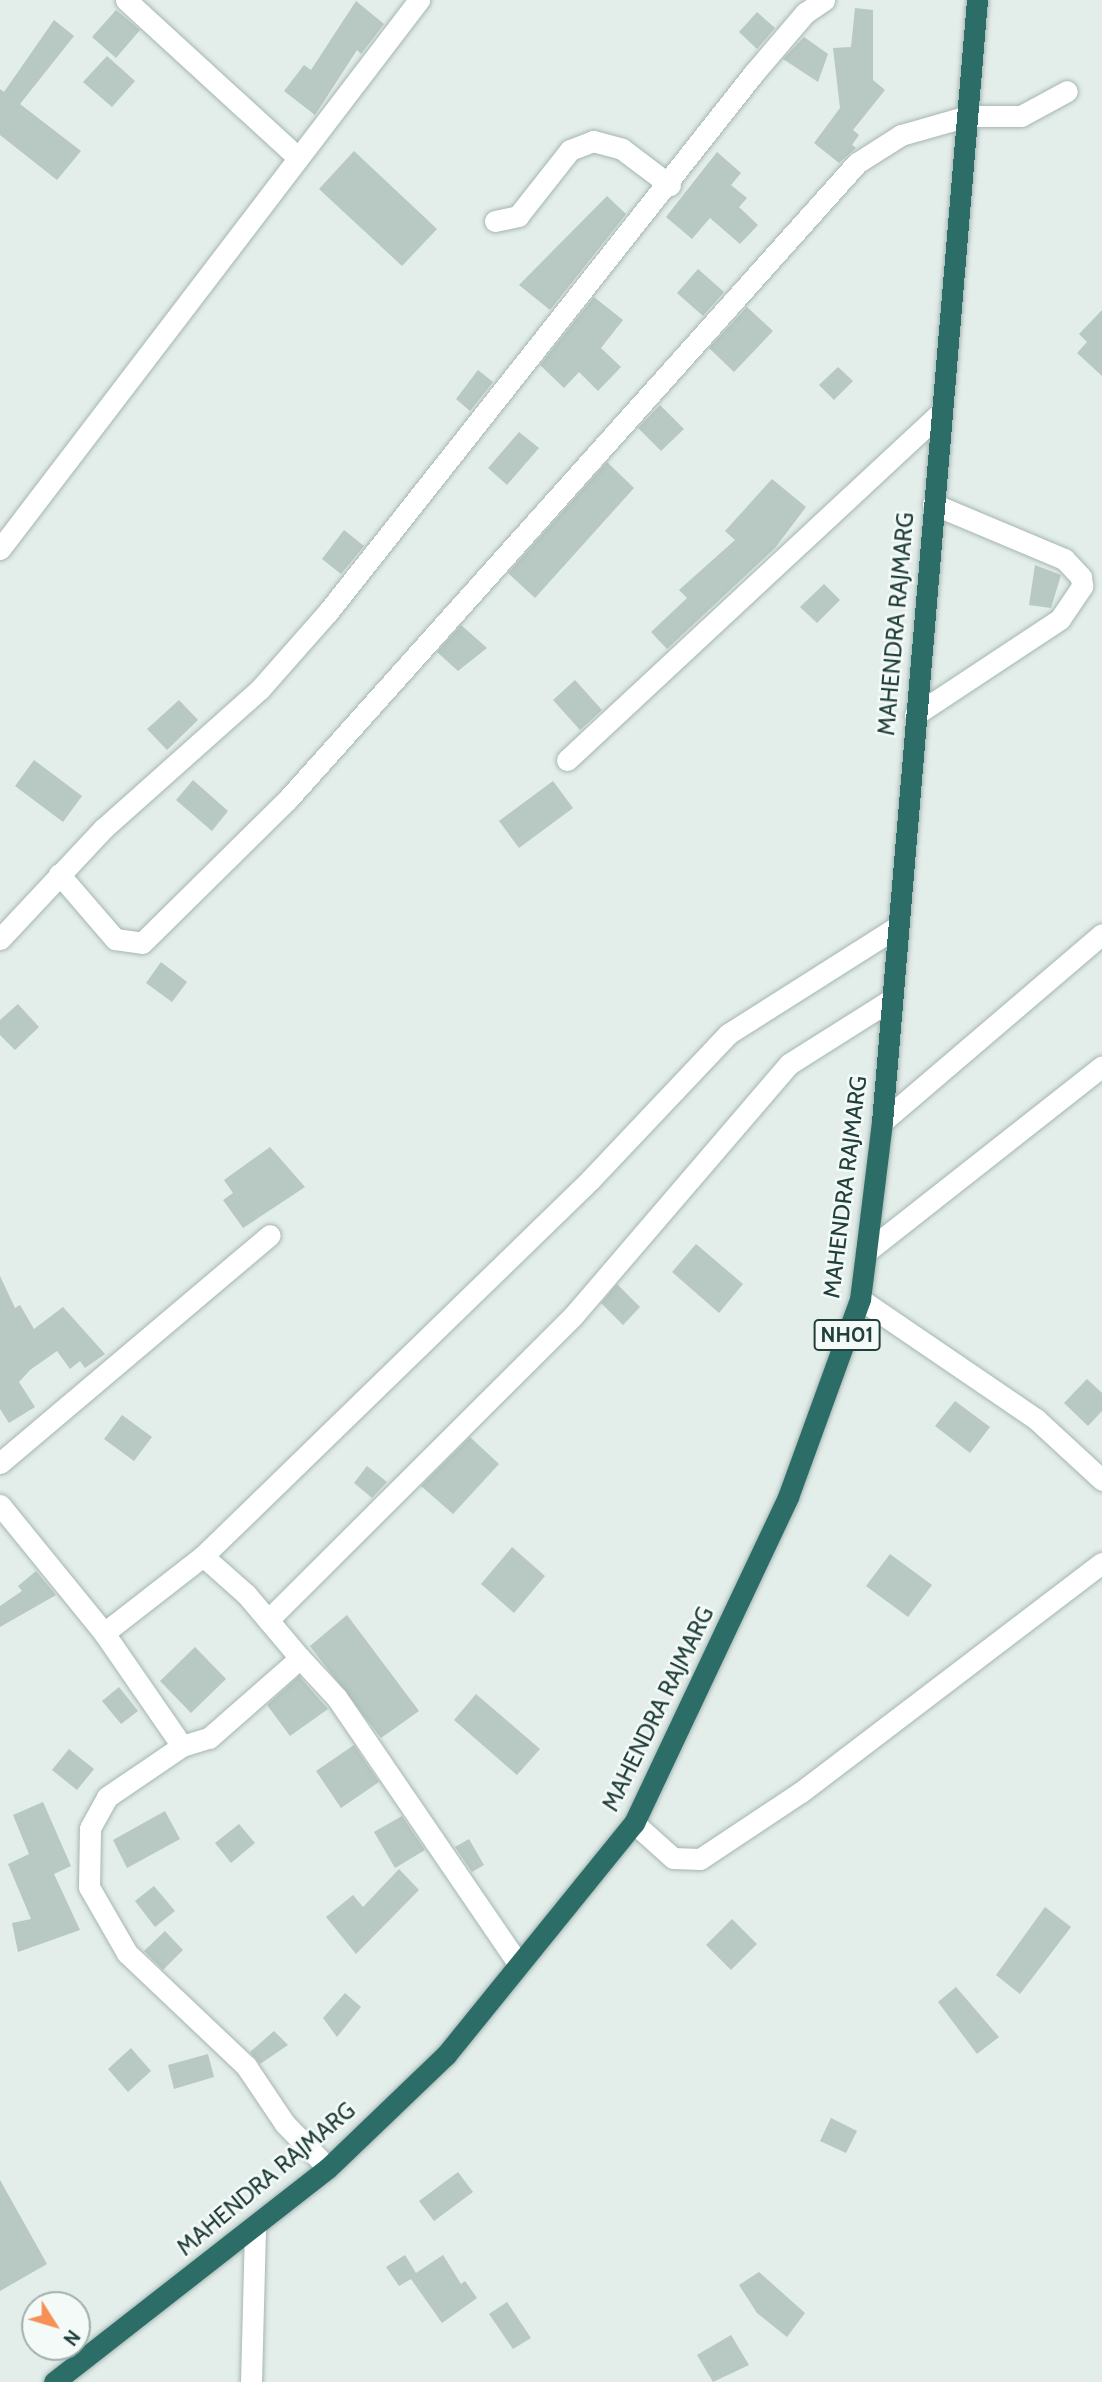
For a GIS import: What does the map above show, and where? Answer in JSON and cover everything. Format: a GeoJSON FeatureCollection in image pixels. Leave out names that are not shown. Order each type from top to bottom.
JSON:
{"type":"FeatureCollection","features":[{"type":"Feature","properties":{"kind":"highway","name":"MAHENDRA RAJMARG"},"geometry":{"type":"LineString","coordinates":[[54,2382],[328,2168],[446,2054],[634,1823],[788,1497],[860,1299],[866,1252],[882,1122],[977,0]]}},
{"type":"Feature","properties":{"kind":"street"},"geometry":{"type":"LineString","coordinates":[[126,0],[296,156]]}},
{"type":"Feature","properties":{"kind":"street"},"geometry":{"type":"LineString","coordinates":[[0,549],[296,156],[419,0]]}},
{"type":"Feature","properties":{"kind":"street"},"geometry":{"type":"LineString","coordinates":[[0,939],[60,874],[190,756],[294,650],[670,185],[753,74],[805,13],[824,0]]}},
{"type":"Feature","properties":{"kind":"street"},"geometry":{"type":"LineString","coordinates":[[60,874],[115,939],[142,943],[288,799],[857,163],[901,135],[968,116],[1021,116],[1067,91]]}},
{"type":"Feature","properties":{"kind":"street"},"geometry":{"type":"LineString","coordinates":[[495,221],[518,216],[570,150],[593,141],[622,149],[670,185]]}},
{"type":"Feature","properties":{"kind":"street"},"geometry":{"type":"LineString","coordinates":[[567,760],[940,414]]}},
{"type":"Feature","properties":{"kind":"street"},"geometry":{"type":"LineString","coordinates":[[915,715],[1051,626],[1082,586],[1082,577],[1064,559],[933,505]]}},
{"type":"Feature","properties":{"kind":"street"},"geometry":{"type":"LineString","coordinates":[[104,1633],[203,1556],[590,1180],[728,1034],[898,926]]}},
{"type":"Feature","properties":{"kind":"street"},"geometry":{"type":"LineString","coordinates":[[882,1122],[1102,934]]}},
{"type":"Feature","properties":{"kind":"street"},"geometry":{"type":"LineString","coordinates":[[268,1620],[573,1316],[789,1064],[892,999]]}},
{"type":"Feature","properties":{"kind":"street"},"geometry":{"type":"LineString","coordinates":[[866,1252],[1102,1066]]}},
{"type":"Feature","properties":{"kind":"street"},"geometry":{"type":"LineString","coordinates":[[0,1463],[270,1235]]}},
{"type":"Feature","properties":{"kind":"street"},"geometry":{"type":"LineString","coordinates":[[860,1299],[1036,1419],[1102,1480]]}},
{"type":"Feature","properties":{"kind":"street"},"geometry":{"type":"LineString","coordinates":[[0,1505],[104,1633],[182,1746]]}},
{"type":"Feature","properties":{"kind":"street"},"geometry":{"type":"LineString","coordinates":[[203,1556],[268,1620],[337,1698],[518,1963]]}},
{"type":"Feature","properties":{"kind":"street"},"geometry":{"type":"LineString","coordinates":[[634,1823],[673,1858],[700,1859],[802,1792],[1102,1563]]}},
{"type":"Feature","properties":{"kind":"street"},"geometry":{"type":"LineString","coordinates":[[300,1658],[209,1738],[182,1746],[107,1797],[90,1828],[89,1887],[127,1953],[246,2066],[285,2124],[328,2168]]}},
{"type":"Feature","properties":{"kind":"street"},"geometry":{"type":"LineString","coordinates":[[251,2382],[255,2226]]}},
{"type":"Feature","properties":{"kind":"building"},"geometry":{"type":"Polygon","coordinates":[[[356,1],[384,24],[361,54],[357,50],[315,115],[284,91],[304,65],[311,70],[356,1]]]}},
{"type":"Feature","properties":{"kind":"building"},"geometry":{"type":"Polygon","coordinates":[[[855,8],[873,10],[873,80],[885,90],[853,130],[859,135],[852,145],[856,148],[839,163],[814,143],[840,108],[833,48],[851,47],[855,8]]]}},
{"type":"Feature","properties":{"kind":"building"},"geometry":{"type":"Polygon","coordinates":[[[116,10],[140,30],[116,58],[92,37],[116,10]]]}},
{"type":"Feature","properties":{"kind":"building"},"geometry":{"type":"Polygon","coordinates":[[[757,12],[775,28],[757,49],[739,32],[757,12]]]}},
{"type":"Feature","properties":{"kind":"building"},"geometry":{"type":"Polygon","coordinates":[[[54,20],[74,36],[20,104],[81,151],[57,180],[0,135],[0,89],[4,92],[54,20]]]}},
{"type":"Feature","properties":{"kind":"building"},"geometry":{"type":"Polygon","coordinates":[[[804,37],[828,54],[818,82],[783,59],[804,37]]]}},
{"type":"Feature","properties":{"kind":"building"},"geometry":{"type":"Polygon","coordinates":[[[107,56],[135,81],[112,107],[83,82],[107,56]]]}},
{"type":"Feature","properties":{"kind":"building"},"geometry":{"type":"Polygon","coordinates":[[[354,151],[437,229],[402,266],[319,189],[354,151]]]}},
{"type":"Feature","properties":{"kind":"building"},"geometry":{"type":"Polygon","coordinates":[[[717,152],[741,173],[731,185],[747,198],[739,207],[758,225],[740,244],[710,218],[692,239],[666,217],[717,152]]]}},
{"type":"Feature","properties":{"kind":"building"},"geometry":{"type":"Polygon","coordinates":[[[607,196],[626,214],[550,310],[519,285],[607,196]]]}},
{"type":"Feature","properties":{"kind":"building"},"geometry":{"type":"Polygon","coordinates":[[[698,269],[724,292],[703,316],[677,293],[698,269]]]}},
{"type":"Feature","properties":{"kind":"building"},"geometry":{"type":"Polygon","coordinates":[[[594,297],[623,320],[601,348],[621,367],[598,391],[579,372],[564,388],[540,365],[594,297]]]}},
{"type":"Feature","properties":{"kind":"building"},"geometry":{"type":"Polygon","coordinates":[[[747,307],[773,331],[734,372],[709,348],[747,307]]]}},
{"type":"Feature","properties":{"kind":"building"},"geometry":{"type":"Polygon","coordinates":[[[1102,310],[1102,376],[1077,353],[1087,342],[1079,334],[1102,310]]]}},
{"type":"Feature","properties":{"kind":"building"},"geometry":{"type":"Polygon","coordinates":[[[838,367],[853,381],[834,400],[819,385],[838,367]]]}},
{"type":"Feature","properties":{"kind":"building"},"geometry":{"type":"Polygon","coordinates":[[[478,370],[493,382],[470,411],[456,399],[478,370]]]}},
{"type":"Feature","properties":{"kind":"building"},"geometry":{"type":"Polygon","coordinates":[[[660,405],[684,429],[661,451],[638,428],[660,405]]]}},
{"type":"Feature","properties":{"kind":"building"},"geometry":{"type":"Polygon","coordinates":[[[519,432],[539,448],[507,485],[488,468],[519,432]]]}},
{"type":"Feature","properties":{"kind":"building"},"geometry":{"type":"Polygon","coordinates":[[[607,462],[634,488],[535,598],[508,573],[607,462]]]}},
{"type":"Feature","properties":{"kind":"building"},"geometry":{"type":"Polygon","coordinates":[[[772,479],[806,507],[775,548],[667,649],[651,632],[687,598],[679,590],[735,540],[725,531],[772,479]]]}},
{"type":"Feature","properties":{"kind":"building"},"geometry":{"type":"Polygon","coordinates":[[[344,530],[364,546],[341,574],[322,559],[344,530]]]}},
{"type":"Feature","properties":{"kind":"building"},"geometry":{"type":"Polygon","coordinates":[[[1035,565],[1061,575],[1051,608],[1029,605],[1035,565]]]}},
{"type":"Feature","properties":{"kind":"building"},"geometry":{"type":"Polygon","coordinates":[[[824,584],[840,600],[817,623],[800,607],[824,584]]]}},
{"type":"Feature","properties":{"kind":"building"},"geometry":{"type":"Polygon","coordinates":[[[461,625],[487,648],[458,671],[437,652],[461,625]]]}},
{"type":"Feature","properties":{"kind":"building"},"geometry":{"type":"Polygon","coordinates":[[[575,680],[602,710],[580,730],[553,700],[575,680]]]}},
{"type":"Feature","properties":{"kind":"building"},"geometry":{"type":"Polygon","coordinates":[[[179,700],[198,720],[167,750],[147,729],[179,700]]]}},
{"type":"Feature","properties":{"kind":"building"},"geometry":{"type":"Polygon","coordinates":[[[34,760],[82,796],[63,822],[15,786],[34,760]]]}},
{"type":"Feature","properties":{"kind":"building"},"geometry":{"type":"Polygon","coordinates":[[[193,780],[228,811],[212,831],[176,800],[193,780]]]}},
{"type":"Feature","properties":{"kind":"building"},"geometry":{"type":"Polygon","coordinates":[[[553,781],[573,808],[519,848],[499,821],[553,781]]]}},
{"type":"Feature","properties":{"kind":"building"},"geometry":{"type":"Polygon","coordinates":[[[161,962],[187,982],[172,1002],[146,983],[161,962]]]}},
{"type":"Feature","properties":{"kind":"building"},"geometry":{"type":"Polygon","coordinates":[[[18,1004],[39,1027],[15,1050],[0,1035],[0,1020],[18,1004]]]}},
{"type":"Feature","properties":{"kind":"building"},"geometry":{"type":"Polygon","coordinates":[[[270,1147],[305,1187],[243,1228],[223,1200],[233,1193],[224,1180],[270,1147]]]}},
{"type":"Feature","properties":{"kind":"building"},"geometry":{"type":"Polygon","coordinates":[[[696,1244],[743,1284],[719,1313],[672,1272],[696,1244]]]}},
{"type":"Feature","properties":{"kind":"building"},"geometry":{"type":"Polygon","coordinates":[[[0,1276],[15,1308],[20,1305],[34,1329],[63,1307],[105,1354],[85,1368],[80,1361],[70,1369],[57,1351],[30,1370],[19,1382],[35,1407],[9,1423],[0,1409],[0,1276]]]}},
{"type":"Feature","properties":{"kind":"building"},"geometry":{"type":"Polygon","coordinates":[[[617,1284],[640,1307],[623,1325],[601,1303],[617,1284]]]}},
{"type":"Feature","properties":{"kind":"building"},"geometry":{"type":"Polygon","coordinates":[[[1087,1379],[1102,1393],[1102,1411],[1088,1426],[1064,1403],[1087,1379]]]}},
{"type":"Feature","properties":{"kind":"building"},"geometry":{"type":"Polygon","coordinates":[[[955,1401],[990,1427],[970,1453],[935,1426],[955,1401]]]}},
{"type":"Feature","properties":{"kind":"building"},"geometry":{"type":"Polygon","coordinates":[[[122,1415],[152,1437],[134,1461],[104,1439],[122,1415]]]}},
{"type":"Feature","properties":{"kind":"building"},"geometry":{"type":"Polygon","coordinates":[[[470,1437],[499,1464],[453,1514],[421,1486],[470,1437]]]}},
{"type":"Feature","properties":{"kind":"building"},"geometry":{"type":"Polygon","coordinates":[[[367,1466],[387,1482],[372,1498],[354,1483],[367,1466]]]}},
{"type":"Feature","properties":{"kind":"building"},"geometry":{"type":"Polygon","coordinates":[[[512,1547],[545,1576],[514,1613],[481,1584],[512,1547]]]}},
{"type":"Feature","properties":{"kind":"building"},"geometry":{"type":"Polygon","coordinates":[[[890,1554],[932,1585],[908,1617],[866,1586],[890,1554]]]}},
{"type":"Feature","properties":{"kind":"building"},"geometry":{"type":"Polygon","coordinates":[[[36,1571],[56,1595],[0,1627],[0,1606],[22,1591],[18,1586],[36,1571]]]}},
{"type":"Feature","properties":{"kind":"building"},"geometry":{"type":"Polygon","coordinates":[[[347,1615],[419,1711],[381,1738],[310,1646],[347,1615]]]}},
{"type":"Feature","properties":{"kind":"building"},"geometry":{"type":"Polygon","coordinates":[[[195,1647],[226,1679],[191,1713],[160,1681],[195,1647]]]}},
{"type":"Feature","properties":{"kind":"building"},"geometry":{"type":"Polygon","coordinates":[[[299,1676],[328,1709],[290,1736],[267,1705],[299,1676]]]}},
{"type":"Feature","properties":{"kind":"building"},"geometry":{"type":"Polygon","coordinates":[[[119,1687],[138,1711],[121,1724],[102,1701],[119,1687]]]}},
{"type":"Feature","properties":{"kind":"building"},"geometry":{"type":"Polygon","coordinates":[[[476,1694],[540,1749],[517,1775],[454,1720],[476,1694]]]}},
{"type":"Feature","properties":{"kind":"building"},"geometry":{"type":"Polygon","coordinates":[[[354,1745],[379,1782],[341,1808],[316,1771],[354,1745]]]}},
{"type":"Feature","properties":{"kind":"building"},"geometry":{"type":"Polygon","coordinates":[[[69,1749],[94,1769],[77,1790],[52,1770],[69,1749]]]}},
{"type":"Feature","properties":{"kind":"building"},"geometry":{"type":"Polygon","coordinates":[[[43,1802],[71,1866],[54,1874],[80,1930],[18,1952],[12,1923],[31,1919],[8,1864],[29,1854],[13,1815],[43,1802]]]}},
{"type":"Feature","properties":{"kind":"building"},"geometry":{"type":"Polygon","coordinates":[[[165,1811],[180,1839],[127,1868],[113,1840],[165,1811]]]}},
{"type":"Feature","properties":{"kind":"building"},"geometry":{"type":"Polygon","coordinates":[[[402,1816],[425,1850],[395,1868],[374,1832],[402,1816]]]}},
{"type":"Feature","properties":{"kind":"building"},"geometry":{"type":"Polygon","coordinates":[[[239,1824],[255,1843],[231,1863],[215,1843],[239,1824]]]}},
{"type":"Feature","properties":{"kind":"building"},"geometry":{"type":"Polygon","coordinates":[[[469,1839],[484,1865],[472,1872],[455,1847],[469,1839]]]}},
{"type":"Feature","properties":{"kind":"building"},"geometry":{"type":"Polygon","coordinates":[[[399,1869],[419,1890],[356,1954],[326,1917],[353,1895],[363,1907],[399,1869]]]}},
{"type":"Feature","properties":{"kind":"building"},"geometry":{"type":"Polygon","coordinates":[[[154,1886],[175,1911],[155,1927],[135,1901],[154,1886]]]}},
{"type":"Feature","properties":{"kind":"building"},"geometry":{"type":"Polygon","coordinates":[[[1045,1907],[1071,1927],[1020,1994],[996,1975],[1045,1907]]]}},
{"type":"Feature","properties":{"kind":"building"},"geometry":{"type":"Polygon","coordinates":[[[732,1919],[757,1944],[731,1970],[706,1945],[732,1919]]]}},
{"type":"Feature","properties":{"kind":"building"},"geometry":{"type":"Polygon","coordinates":[[[165,1931],[183,1950],[163,1970],[144,1951],[165,1931]]]}},
{"type":"Feature","properties":{"kind":"building"},"geometry":{"type":"Polygon","coordinates":[[[956,1987],[999,2037],[977,2054],[938,2002],[956,1987]]]}},
{"type":"Feature","properties":{"kind":"building"},"geometry":{"type":"Polygon","coordinates":[[[345,1993],[361,2007],[337,2037],[323,2018],[345,1993]]]}},
{"type":"Feature","properties":{"kind":"building"},"geometry":{"type":"Polygon","coordinates":[[[274,2031],[288,2045],[260,2064],[250,2052],[274,2031]]]}},
{"type":"Feature","properties":{"kind":"building"},"geometry":{"type":"Polygon","coordinates":[[[131,2048],[151,2071],[128,2092],[108,2069],[131,2048]]]}},
{"type":"Feature","properties":{"kind":"building"},"geometry":{"type":"Polygon","coordinates":[[[208,2054],[214,2077],[174,2089],[168,2065],[208,2054]]]}},
{"type":"Feature","properties":{"kind":"building"},"geometry":{"type":"Polygon","coordinates":[[[831,2118],[857,2131],[846,2153],[820,2141],[831,2118]]]}},
{"type":"Feature","properties":{"kind":"building"},"geometry":{"type":"Polygon","coordinates":[[[458,2172],[473,2192],[434,2221],[419,2201],[458,2172]]]}},
{"type":"Feature","properties":{"kind":"building"},"geometry":{"type":"Polygon","coordinates":[[[0,2180],[47,2264],[0,2291],[0,2180]]]}},
{"type":"Feature","properties":{"kind":"building"},"geometry":{"type":"Polygon","coordinates":[[[405,2255],[416,2273],[443,2255],[461,2284],[465,2281],[477,2298],[442,2323],[411,2279],[399,2286],[386,2267],[405,2255]]]}},
{"type":"Feature","properties":{"kind":"building"},"geometry":{"type":"Polygon","coordinates":[[[759,2272],[805,2313],[787,2337],[757,2313],[739,2285],[759,2272]]]}},
{"type":"Feature","properties":{"kind":"building"},"geometry":{"type":"Polygon","coordinates":[[[507,2302],[531,2338],[513,2349],[489,2314],[507,2302]]]}},
{"type":"Feature","properties":{"kind":"building"},"geometry":{"type":"Polygon","coordinates":[[[731,2335],[749,2365],[713,2382],[697,2355],[731,2335]]]}}]}
